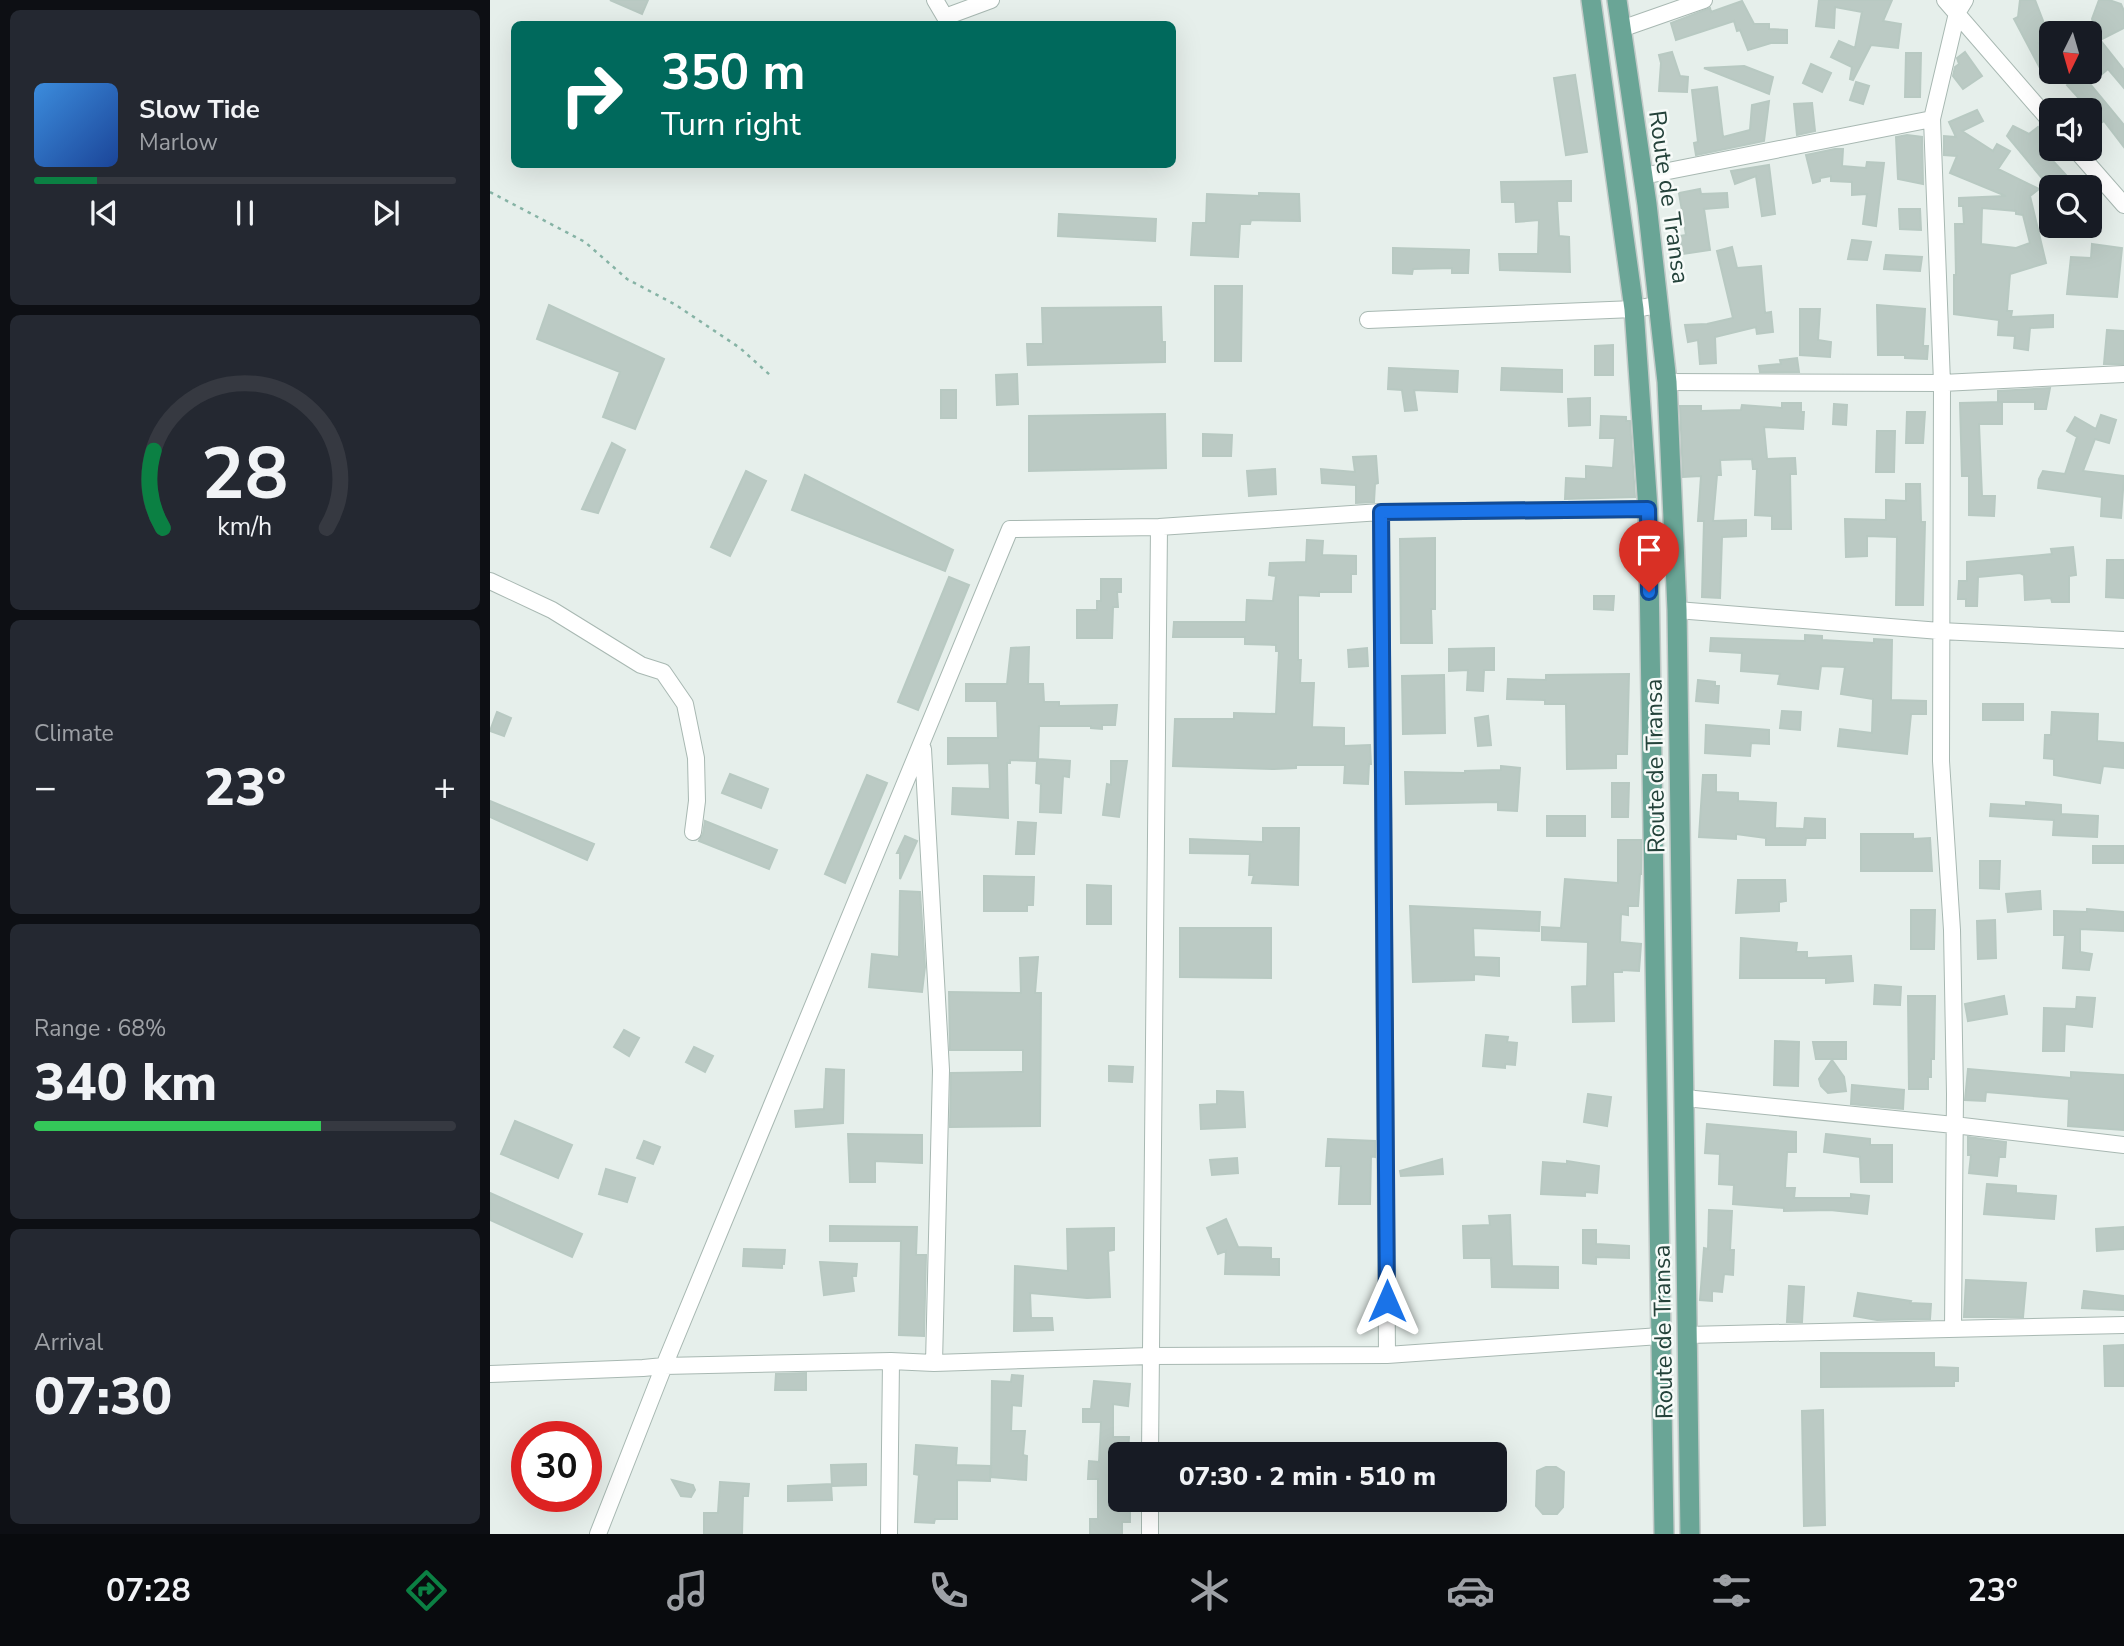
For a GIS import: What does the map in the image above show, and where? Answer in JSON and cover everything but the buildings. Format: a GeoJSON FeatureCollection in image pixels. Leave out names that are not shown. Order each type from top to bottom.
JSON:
{"type":"FeatureCollection","features":[{"type":"Feature","properties":{"kind":"main road","name":"Route de Transa"},"geometry":{"type":"LineString","coordinates":[[1591,0],[1634,309],[1648,509],[1664,1534]]}},
{"type":"Feature","properties":{"kind":"main road","name":"Route de Transa"},"geometry":{"type":"LineString","coordinates":[[1617,0],[1643,176],[1667,382],[1677,610],[1690,1534]]}},
{"type":"Feature","properties":{"kind":"main road"},"geometry":{"type":"LineString","coordinates":[[1662,1405],[1689,1405]]}},
{"type":"Feature","properties":{"kind":"street"},"geometry":{"type":"LineString","coordinates":[[935,0],[945,17],[991,0]]}},
{"type":"Feature","properties":{"kind":"street"},"geometry":{"type":"LineString","coordinates":[[1621,30],[1704,0]]}},
{"type":"Feature","properties":{"kind":"street"},"geometry":{"type":"LineString","coordinates":[[1945,0],[1961,7],[2039,107]]}},
{"type":"Feature","properties":{"kind":"street"},"geometry":{"type":"LineString","coordinates":[[1953,1329],[1952,930],[1941,761],[1942,383],[1932,119],[1961,7]]}},
{"type":"Feature","properties":{"kind":"street"},"geometry":{"type":"LineString","coordinates":[[1643,176],[1932,119]]}},
{"type":"Feature","properties":{"kind":"street"},"geometry":{"type":"LineString","coordinates":[[2086,161],[2124,205]]}},
{"type":"Feature","properties":{"kind":"street"},"geometry":{"type":"LineString","coordinates":[[1368,320],[1634,309],[1658,305]]}},
{"type":"Feature","properties":{"kind":"street"},"geometry":{"type":"LineString","coordinates":[[1667,382],[1942,383],[2124,374]]}},
{"type":"Feature","properties":{"kind":"street"},"geometry":{"type":"LineString","coordinates":[[600,1531],[664,1366],[1010,528],[1159,527],[1381,512],[1648,509]]}},
{"type":"Feature","properties":{"kind":"street"},"geometry":{"type":"LineString","coordinates":[[1381,512],[1387,1355]]}},
{"type":"Feature","properties":{"kind":"street"},"geometry":{"type":"LineString","coordinates":[[1150,1442],[1159,527]]}},
{"type":"Feature","properties":{"kind":"street"},"geometry":{"type":"LineString","coordinates":[[490,581],[552,610],[641,665],[663,672],[685,704],[696,758],[697,801],[693,832]]}},
{"type":"Feature","properties":{"kind":"street"},"geometry":{"type":"LineString","coordinates":[[1677,610],[1940,631],[2124,640]]}},
{"type":"Feature","properties":{"kind":"street"},"geometry":{"type":"LineString","coordinates":[[922,744],[941,1070],[934,1363]]}},
{"type":"Feature","properties":{"kind":"street"},"geometry":{"type":"LineString","coordinates":[[1685,1098],[1954,1125],[2124,1146]]}},
{"type":"Feature","properties":{"kind":"street"},"geometry":{"type":"LineString","coordinates":[[1687,1335],[2124,1325]]}},
{"type":"Feature","properties":{"kind":"street"},"geometry":{"type":"LineString","coordinates":[[490,1374],[664,1366],[891,1361],[934,1363],[1150,1356],[1387,1355],[1660,1335]]}},
{"type":"Feature","properties":{"kind":"street"},"geometry":{"type":"LineString","coordinates":[[889,1534],[891,1361]]}},
{"type":"Feature","properties":{"kind":"street"},"geometry":{"type":"LineString","coordinates":[[1150,1512],[1150,1534]]}},
{"type":"Feature","properties":{"kind":"path"},"geometry":{"type":"LineString","coordinates":[[490,192],[585,242],[627,279],[676,305],[740,348],[770,375]]}},
{"type":"Feature","properties":{"kind":"route"},"geometry":{"type":"LineString","coordinates":[[1387,1301],[1381,512],[1648,509],[1649,592]]}}]}
